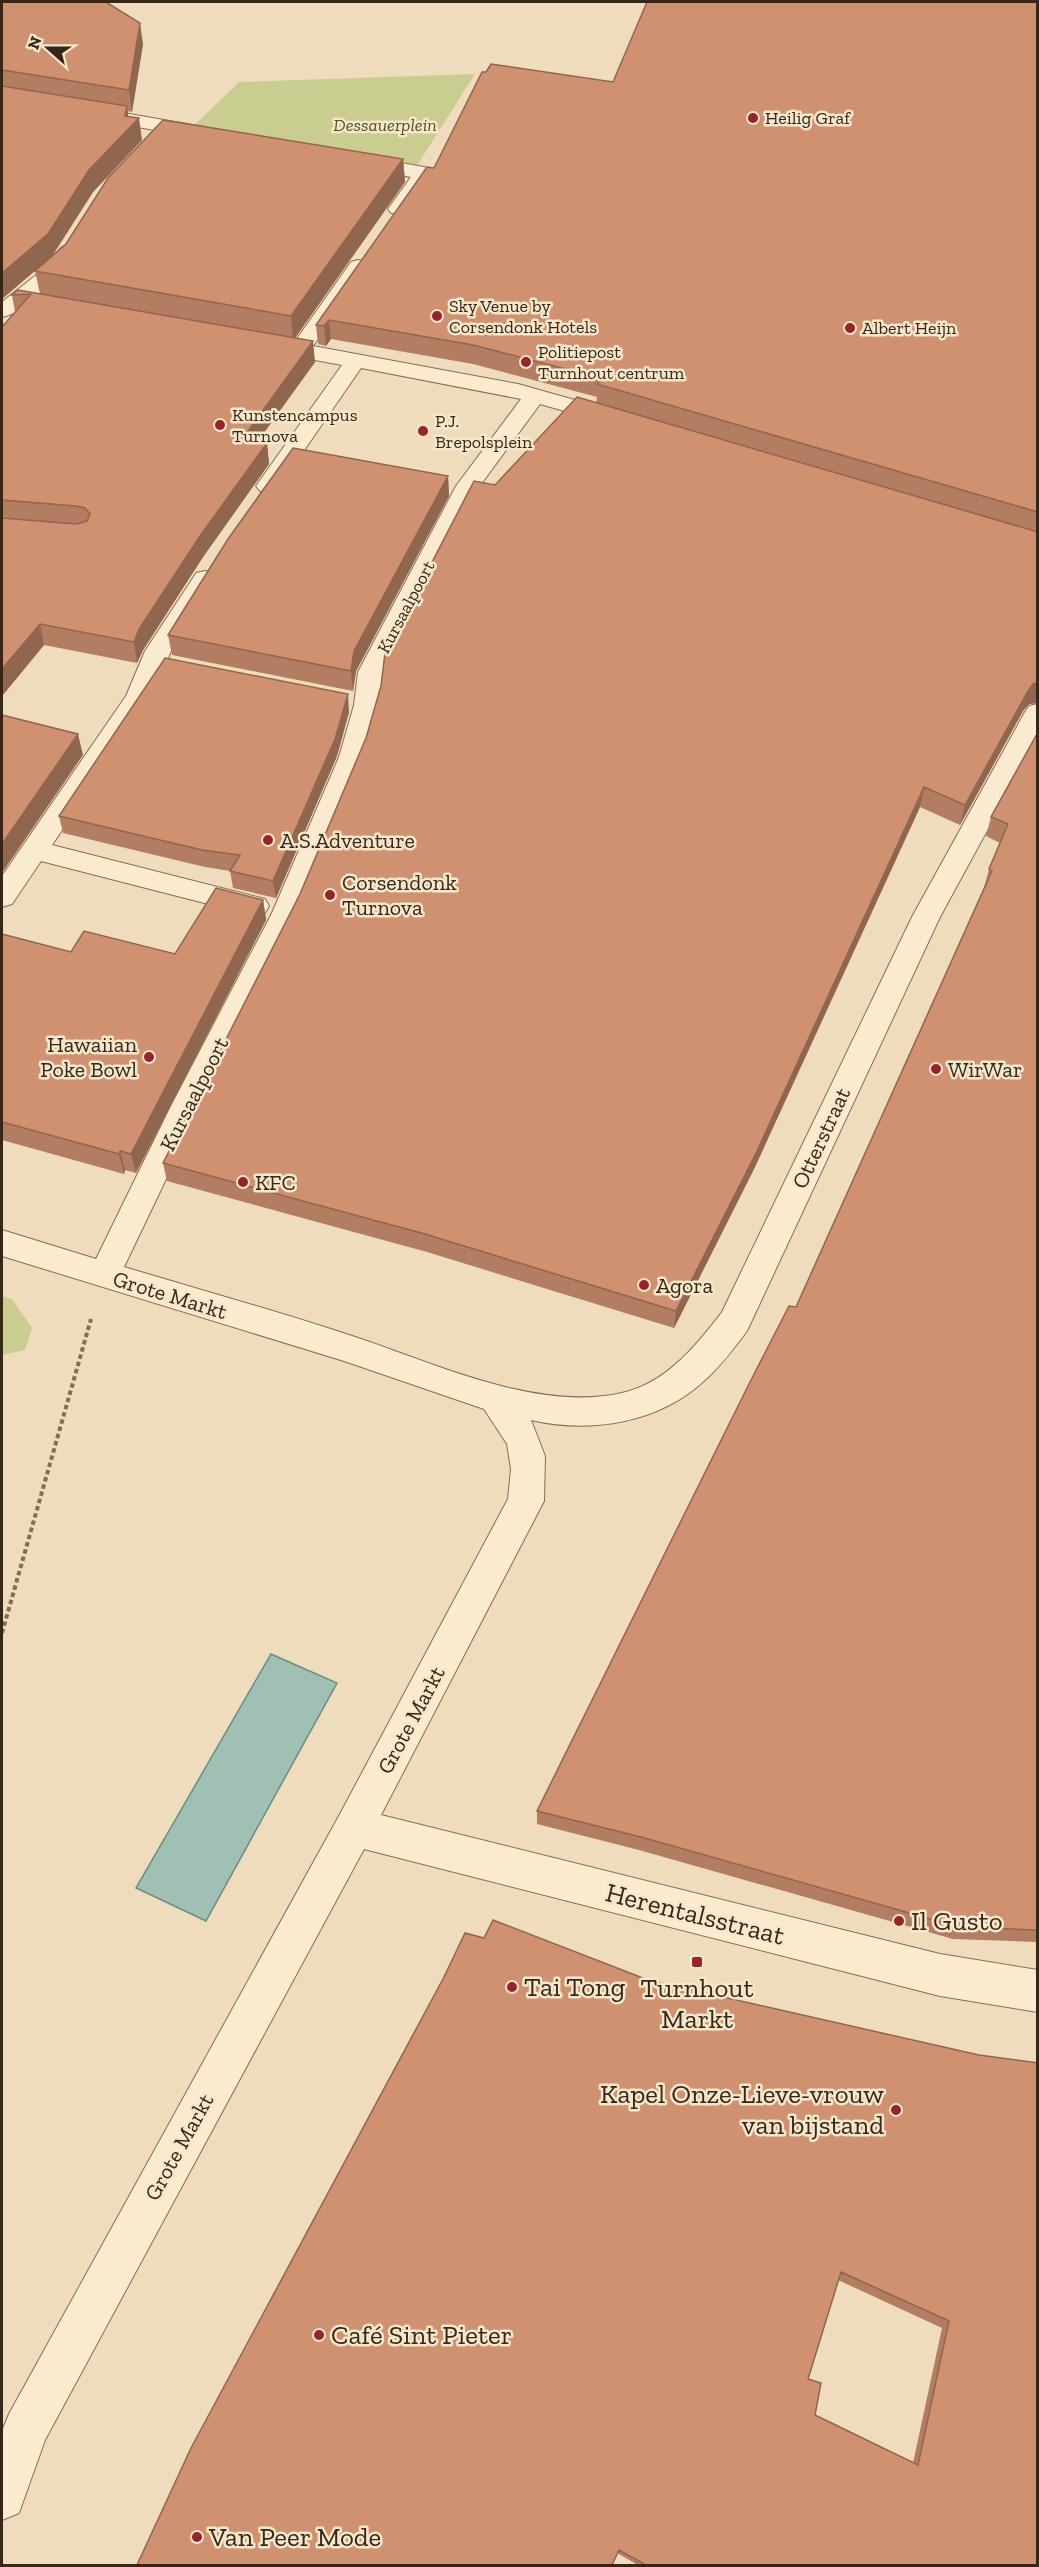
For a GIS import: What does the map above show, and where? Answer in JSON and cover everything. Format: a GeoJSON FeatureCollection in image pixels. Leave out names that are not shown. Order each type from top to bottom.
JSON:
{"type":"FeatureCollection","features":[{"type":"Feature","properties":{"kind":"street"},"geometry":{"type":"LineString","coordinates":[[80,112],[227,137]]}},
{"type":"Feature","properties":{"kind":"street"},"geometry":{"type":"LineString","coordinates":[[154,142],[169,126]]}},
{"type":"Feature","properties":{"kind":"street"},"geometry":{"type":"LineString","coordinates":[[342,158],[423,173],[384,228]]}},
{"type":"Feature","properties":{"kind":"street"},"geometry":{"type":"LineString","coordinates":[[10,306],[62,262],[79,234]]}},
{"type":"Feature","properties":{"kind":"street"},"geometry":{"type":"LineString","coordinates":[[300,350],[371,247]]}},
{"type":"Feature","properties":{"kind":"street"},"geometry":{"type":"LineString","coordinates":[[10,306],[42,305]]}},
{"type":"Feature","properties":{"kind":"street"},"geometry":{"type":"LineString","coordinates":[[253,342],[535,395],[629,422]]}},
{"type":"Feature","properties":{"kind":"street"},"geometry":{"type":"LineString","coordinates":[[256,503],[300,458],[356,360]]}},
{"type":"Feature","properties":{"kind":"street","name":"Kursaalpoort"},"geometry":{"type":"LineString","coordinates":[[104,1275],[185,1108],[286,914],[352,758],[355,703],[456,511],[457,484],[535,395]]}},
{"type":"Feature","properties":{"kind":"street"},"geometry":{"type":"LineString","coordinates":[[2,897],[164,664],[158,651],[208,557]]}},
{"type":"Feature","properties":{"kind":"street","name":"Otterstraat"},"geometry":{"type":"LineString","coordinates":[[495,1397],[558,1410],[597,1411],[630,1406],[665,1393],[690,1374],[715,1348],[735,1321],[926,917],[1038,712]]}},
{"type":"Feature","properties":{"kind":"street"},"geometry":{"type":"LineString","coordinates":[[34,849],[286,914]]}},
{"type":"Feature","properties":{"kind":"street","name":"Grote Markt"},"geometry":{"type":"LineString","coordinates":[[2,1243],[343,1347],[495,1397],[519,1429],[528,1451],[530,1476],[526,1501],[354,1827],[25,2430],[2,2496]]}},
{"type":"Feature","properties":{"kind":"street","name":"Herentalsstraat"},"geometry":{"type":"LineString","coordinates":[[354,1827],[940,1975],[1038,1991]]}},
{"type":"Feature","properties":{"kind":"path"},"geometry":{"type":"LineString","coordinates":[[2,1633],[104,1275]]}},
{"type":"Feature","properties":{"kind":"green space","name":"Dessauerplein"},"geometry":{"type":"Polygon","coordinates":[[[475,74],[409,178],[178,141],[239,82],[475,74]]]}},
{"type":"Feature","properties":{"kind":"green space"},"geometry":{"type":"Polygon","coordinates":[[[2,1296],[12,1299],[32,1328],[25,1350],[2,1355],[2,1296]]]}},
{"type":"Feature","properties":{"kind":"shaded area"},"geometry":{"type":"Polygon","coordinates":[[[271,1654],[337,1683],[206,1921],[136,1888],[271,1654]]]}},
{"type":"Feature","properties":{"kind":"building"},"geometry":{"type":"Polygon","coordinates":[[[2,2],[106,2],[140,23],[129,90],[2,70],[2,2]]]}},
{"type":"Feature","properties":{"kind":"building"},"geometry":{"type":"Polygon","coordinates":[[[647,2],[1038,2],[1038,512],[597,384],[604,379],[473,345],[329,320],[324,326],[316,325],[427,167],[434,168],[482,72],[486,72],[491,64],[613,82],[647,2]]]}},
{"type":"Feature","properties":{"kind":"building"},"geometry":{"type":"Polygon","coordinates":[[[2,86],[127,106],[125,116],[139,118],[89,170],[48,234],[2,273],[2,86]]]}},
{"type":"Feature","properties":{"kind":"building"},"geometry":{"type":"Polygon","coordinates":[[[163,120],[403,159],[291,316],[35,271],[66,244],[108,178],[163,120]]]}},
{"type":"Feature","properties":{"kind":"building"},"geometry":{"type":"Polygon","coordinates":[[[18,290],[313,341],[243,438],[267,443],[200,536],[139,629],[134,642],[40,624],[2,669],[2,518],[76,524],[87,521],[90,514],[85,508],[76,506],[2,500],[2,327],[31,294],[12,295],[18,290]]]}},
{"type":"Feature","properties":{"kind":"building"},"geometry":{"type":"Polygon","coordinates":[[[577,397],[1038,532],[1038,683],[1033,684],[1028,691],[965,805],[924,787],[757,1151],[676,1311],[425,1234],[163,1163],[300,894],[366,738],[381,686],[385,653],[474,481],[495,485],[577,397]]]}},
{"type":"Feature","properties":{"kind":"building"},"geometry":{"type":"Polygon","coordinates":[[[293,448],[448,476],[354,651],[351,671],[168,635],[228,539],[293,448]]]}},
{"type":"Feature","properties":{"kind":"building"},"geometry":{"type":"Polygon","coordinates":[[[165,658],[348,694],[335,739],[273,881],[230,871],[240,855],[202,850],[59,816],[165,658]]]}},
{"type":"Feature","properties":{"kind":"building"},"geometry":{"type":"Polygon","coordinates":[[[2,715],[78,734],[2,844],[2,715]]]}},
{"type":"Feature","properties":{"kind":"building"},"geometry":{"type":"Polygon","coordinates":[[[1038,732],[1038,1930],[959,1927],[641,1837],[537,1811],[789,1306],[796,1307],[992,871],[989,869],[1008,824],[991,817],[1038,732]]]}},
{"type":"Feature","properties":{"kind":"building"},"geometry":{"type":"Polygon","coordinates":[[[216,888],[263,900],[131,1154],[120,1151],[119,1154],[2,1122],[2,934],[71,952],[84,931],[175,954],[216,888]]]}},
{"type":"Feature","properties":{"kind":"building"},"geometry":{"type":"Polygon","coordinates":[[[493,1920],[648,1980],[979,2055],[1038,2063],[1038,2565],[646,2565],[619,2550],[612,2565],[137,2565],[191,2448],[444,1977],[465,1933],[484,1938],[493,1920]],[[841,2272],[808,2379],[821,2383],[815,2415],[918,2465],[949,2321],[841,2272]]]}},
{"type":"Feature","properties":{"kind":"place","name":"Heilig Graf"},"geometry":{"type":"Point","coordinates":[753,118]}},
{"type":"Feature","properties":{"kind":"place","name":"Sky Venue by Corsendonk Hotels"},"geometry":{"type":"Point","coordinates":[437,316]}},
{"type":"Feature","properties":{"kind":"place","name":"Albert Heijn"},"geometry":{"type":"Point","coordinates":[850,328]}},
{"type":"Feature","properties":{"kind":"place","name":"Politiepost Turnhout centrum"},"geometry":{"type":"Point","coordinates":[526,362]}},
{"type":"Feature","properties":{"kind":"place","name":"Kunstencampus Turnova"},"geometry":{"type":"Point","coordinates":[220,425]}},
{"type":"Feature","properties":{"kind":"place","name":"P.J. Brepolsplein"},"geometry":{"type":"Point","coordinates":[423,431]}},
{"type":"Feature","properties":{"kind":"place","name":"A.S.Adventure"},"geometry":{"type":"Point","coordinates":[268,840]}},
{"type":"Feature","properties":{"kind":"place","name":"Corsendonk Turnova"},"geometry":{"type":"Point","coordinates":[330,895]}},
{"type":"Feature","properties":{"kind":"place","name":"Hawaiian Poke Bowl"},"geometry":{"type":"Point","coordinates":[149,1057]}},
{"type":"Feature","properties":{"kind":"place","name":"WirWar"},"geometry":{"type":"Point","coordinates":[936,1069]}},
{"type":"Feature","properties":{"kind":"place","name":"KFC"},"geometry":{"type":"Point","coordinates":[243,1182]}},
{"type":"Feature","properties":{"kind":"place","name":"Agora"},"geometry":{"type":"Point","coordinates":[644,1285]}},
{"type":"Feature","properties":{"kind":"place","name":"Il Gusto"},"geometry":{"type":"Point","coordinates":[899,1921]}},
{"type":"Feature","properties":{"kind":"place","name":"Turnhout Markt"},"geometry":{"type":"Point","coordinates":[697,1962]}},
{"type":"Feature","properties":{"kind":"place","name":"Tai Tong"},"geometry":{"type":"Point","coordinates":[512,1987]}},
{"type":"Feature","properties":{"kind":"place","name":"Kapel Onze-Lieve-vrouw van bijstand"},"geometry":{"type":"Point","coordinates":[896,2110]}},
{"type":"Feature","properties":{"kind":"place","name":"Café Sint Pieter"},"geometry":{"type":"Point","coordinates":[319,2335]}},
{"type":"Feature","properties":{"kind":"place","name":"Van Peer Mode"},"geometry":{"type":"Point","coordinates":[197,2537]}}]}
